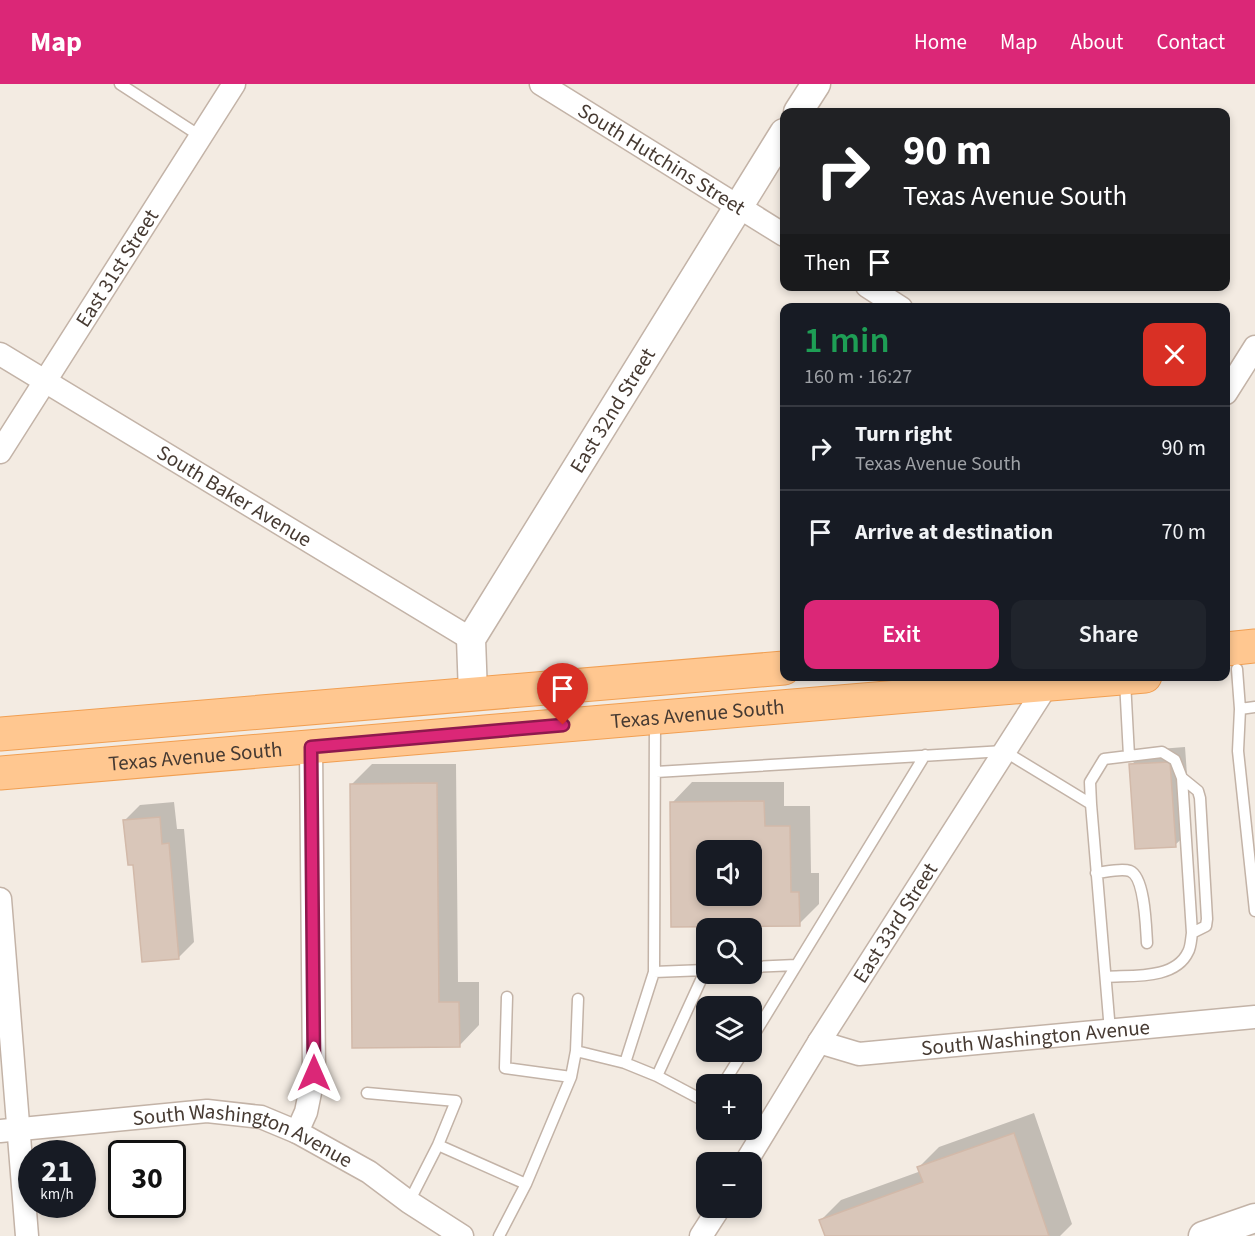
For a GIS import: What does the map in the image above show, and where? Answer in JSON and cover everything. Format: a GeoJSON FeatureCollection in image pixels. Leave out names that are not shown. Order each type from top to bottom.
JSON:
{"type":"FeatureCollection","features":[{"type":"Feature","properties":{"kind":"main road"},"geometry":{"type":"LineString","coordinates":[[1230,630],[1255,627]]}},
{"type":"Feature","properties":{"kind":"main road","name":"Texas Avenue South"},"geometry":{"type":"LineString","coordinates":[[0,734],[780,668]]}},
{"type":"Feature","properties":{"kind":"main road","name":"Texas Avenue South"},"geometry":{"type":"LineString","coordinates":[[0,773],[1049,681]]}},
{"type":"Feature","properties":{"kind":"main road"},"geometry":{"type":"LineString","coordinates":[[147,761],[183,738],[430,717],[473,694]]}},
{"type":"Feature","properties":{"kind":"street","name":"East 31st Street"},"geometry":{"type":"LineString","coordinates":[[0,452],[234,84]]}},
{"type":"Feature","properties":{"kind":"street","name":"South Hutchins Street"},"geometry":{"type":"LineString","coordinates":[[541,84],[780,232]]}},
{"type":"Feature","properties":{"kind":"street"},"geometry":{"type":"LineString","coordinates":[[801,108],[816,84]]}},
{"type":"Feature","properties":{"kind":"street","name":"East 32nd Street"},"geometry":{"type":"LineString","coordinates":[[471,639],[780,139]]}},
{"type":"Feature","properties":{"kind":"street"},"geometry":{"type":"LineString","coordinates":[[875,291],[893,303]]}},
{"type":"Feature","properties":{"kind":"street"},"geometry":{"type":"LineString","coordinates":[[1230,387],[1255,347]]}},
{"type":"Feature","properties":{"kind":"street","name":"South Baker Avenue"},"geometry":{"type":"LineString","coordinates":[[0,354],[471,639]]}},
{"type":"Feature","properties":{"kind":"street"},"geometry":{"type":"LineString","coordinates":[[471,639],[473,694]]}},
{"type":"Feature","properties":{"kind":"street","name":"East 33rd Street"},"geometry":{"type":"LineString","coordinates":[[762,1125],[819,1042],[1049,681]]}},
{"type":"Feature","properties":{"kind":"street"},"geometry":{"type":"LineString","coordinates":[[297,1132],[306,1112],[314,1073],[311,747]]}},
{"type":"Feature","properties":{"kind":"street"},"geometry":{"type":"LineString","coordinates":[[0,899],[10,1130],[27,1236]]}},
{"type":"Feature","properties":{"kind":"street","name":"South Washington Avenue"},"geometry":{"type":"LineString","coordinates":[[819,1042],[859,1054],[1255,1017]]}},
{"type":"Feature","properties":{"kind":"street","name":"South Washington Avenue"},"geometry":{"type":"LineString","coordinates":[[10,1130],[207,1111],[261,1117],[297,1132],[369,1172],[409,1202],[462,1236]]}},
{"type":"Feature","properties":{"kind":"street"},"geometry":{"type":"LineString","coordinates":[[702,1236],[713,1218]]}},
{"type":"Feature","properties":{"kind":"street"},"geometry":{"type":"LineString","coordinates":[[1203,1236],[1255,1218]]}},
{"type":"Feature","properties":{"kind":"lane"},"geometry":{"type":"LineString","coordinates":[[120,84],[200,136]]}},
{"type":"Feature","properties":{"kind":"lane"},"geometry":{"type":"LineString","coordinates":[[1240,660],[1238,751],[1255,911]]}},
{"type":"Feature","properties":{"kind":"lane"},"geometry":{"type":"LineString","coordinates":[[1129,756],[1135,681]]}},
{"type":"Feature","properties":{"kind":"lane"},"geometry":{"type":"LineString","coordinates":[[1240,709],[1255,707]]}},
{"type":"Feature","properties":{"kind":"lane"},"geometry":{"type":"LineString","coordinates":[[625,1063],[654,972],[655,717]]}},
{"type":"Feature","properties":{"kind":"lane"},"geometry":{"type":"LineString","coordinates":[[656,772],[1004,751],[1091,804]]}},
{"type":"Feature","properties":{"kind":"lane"},"geometry":{"type":"LineString","coordinates":[[1106,977],[1161,973],[1180,963],[1189,951],[1192,933],[1182,778],[1175,760],[1162,752],[1104,759],[1090,782],[1110,1031]]}},
{"type":"Feature","properties":{"kind":"lane"},"geometry":{"type":"LineString","coordinates":[[762,1021],[924,755]]}},
{"type":"Feature","properties":{"kind":"lane"},"geometry":{"type":"LineString","coordinates":[[1182,778],[1198,790],[1200,798],[1207,919],[1206,926],[1192,933]]}},
{"type":"Feature","properties":{"kind":"lane"},"geometry":{"type":"LineString","coordinates":[[1096,873],[1127,870],[1134,873],[1140,882],[1147,944]]}},
{"type":"Feature","properties":{"kind":"lane"},"geometry":{"type":"LineString","coordinates":[[762,967],[796,965]]}},
{"type":"Feature","properties":{"kind":"lane"},"geometry":{"type":"LineString","coordinates":[[654,972],[696,970]]}},
{"type":"Feature","properties":{"kind":"lane"},"geometry":{"type":"LineString","coordinates":[[657,1076],[700,984]]}},
{"type":"Feature","properties":{"kind":"lane"},"geometry":{"type":"LineString","coordinates":[[507,997],[505,1068],[571,1077]]}},
{"type":"Feature","properties":{"kind":"lane"},"geometry":{"type":"LineString","coordinates":[[499,1236],[526,1184],[571,1077],[576,1051],[579,999]]}},
{"type":"Feature","properties":{"kind":"lane"},"geometry":{"type":"LineString","coordinates":[[576,1051],[625,1063],[657,1076],[696,1097]]}},
{"type":"Feature","properties":{"kind":"lane"},"geometry":{"type":"LineString","coordinates":[[367,1093],[456,1101],[438,1145],[409,1202]]}},
{"type":"Feature","properties":{"kind":"lane"},"geometry":{"type":"LineString","coordinates":[[438,1145],[526,1184]]}},
{"type":"Feature","properties":{"kind":"building"},"geometry":{"type":"Polygon","coordinates":[[[1170,762],[1176,847],[1135,849],[1129,764],[1170,762]]]}},
{"type":"Feature","properties":{"kind":"building"},"geometry":{"type":"Polygon","coordinates":[[[437,783],[439,1002],[459,1002],[460,1047],[352,1048],[350,784],[437,783]]]}},
{"type":"Feature","properties":{"kind":"building"},"geometry":{"type":"Polygon","coordinates":[[[764,801],[765,826],[790,826],[791,892],[799,892],[800,926],[762,926],[762,918],[696,918],[696,927],[671,927],[670,802],[764,801]]]}},
{"type":"Feature","properties":{"kind":"building"},"geometry":{"type":"Polygon","coordinates":[[[160,817],[162,844],[169,843],[179,959],[142,962],[133,865],[128,865],[123,820],[160,817]]]}},
{"type":"Feature","properties":{"kind":"building"},"geometry":{"type":"Polygon","coordinates":[[[1014,1133],[1049,1236],[825,1236],[819,1220],[923,1182],[917,1167],[1014,1133]]]}},
{"type":"Feature","properties":{"kind":"route"},"geometry":{"type":"LineString","coordinates":[[314,1073],[311,747],[563,725]]}}]}
